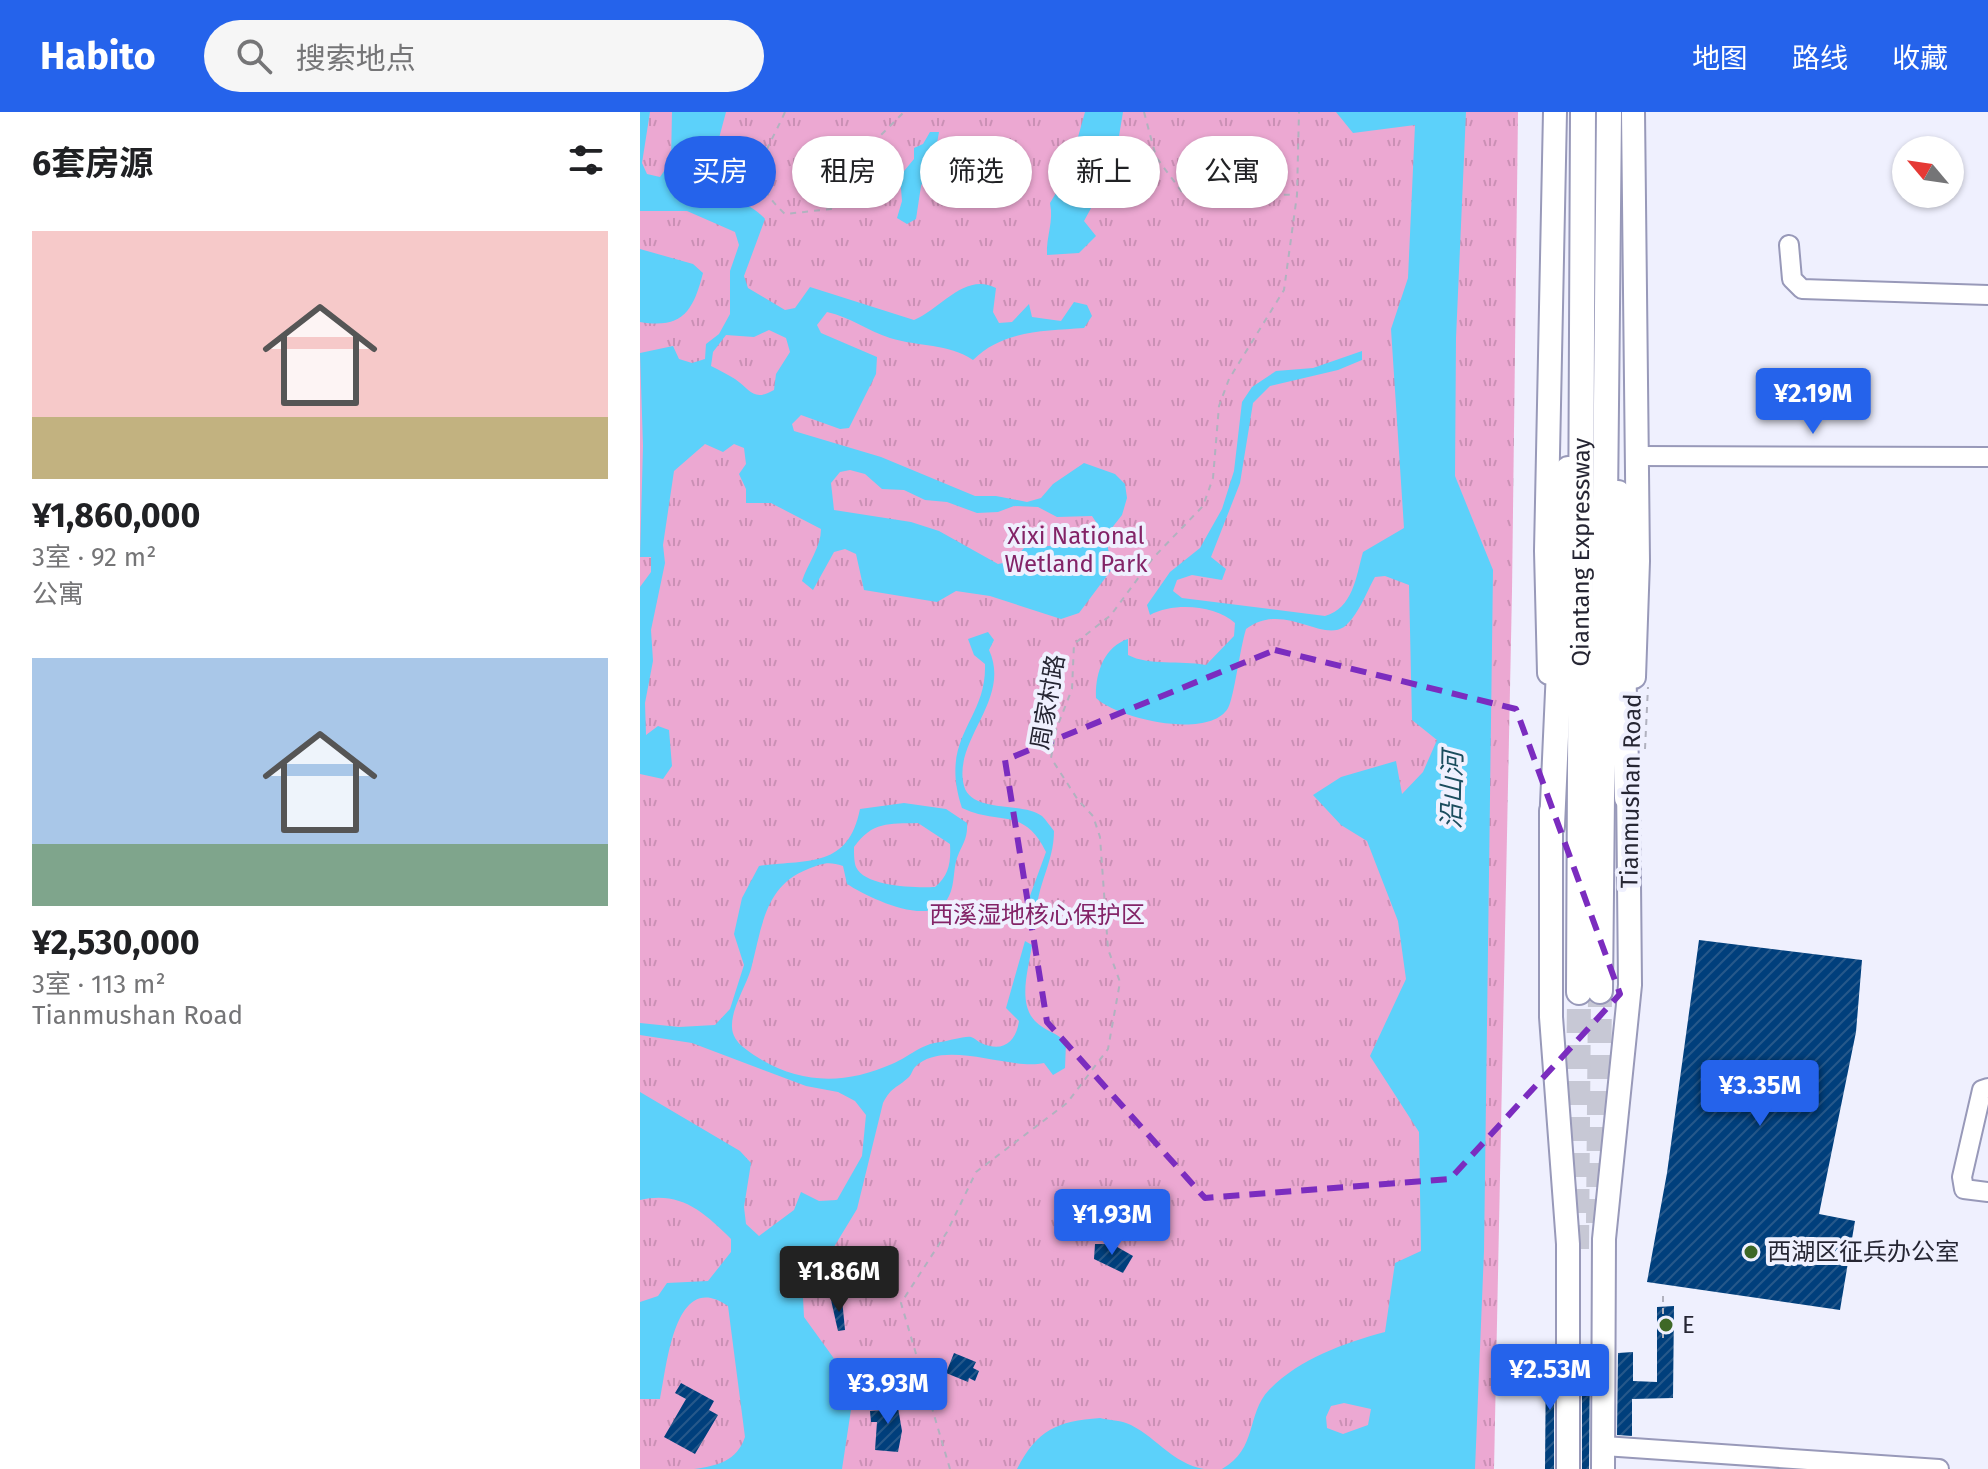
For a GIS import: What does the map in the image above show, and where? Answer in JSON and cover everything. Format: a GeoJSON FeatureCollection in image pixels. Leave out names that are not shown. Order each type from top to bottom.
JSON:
{"type":"FeatureCollection","features":[{"type":"Feature","properties":{"kind":"highway","name":"Qiantang Expressway"},"geometry":{"type":"LineString","coordinates":[[1583,112],[1581,288],[1589,991],[1609,112]]}},
{"type":"Feature","properties":{"kind":"highway"},"geometry":{"type":"LineString","coordinates":[[1607,285],[1622,548],[1627,798]]}},
{"type":"Feature","properties":{"kind":"highway"},"geometry":{"type":"LineString","coordinates":[[1552,826],[1562,647],[1562,550],[1581,288]]}},
{"type":"Feature","properties":{"kind":"main road"},"geometry":{"type":"LineString","coordinates":[[1555,112],[1546,551],[1552,826],[1551,1017],[1568,1244],[1568,1469]]}},
{"type":"Feature","properties":{"kind":"main road","name":"Tianmushan Road"},"geometry":{"type":"LineString","coordinates":[[1603,1458],[1604,1239],[1630,985],[1627,798],[1638,561],[1631,213],[1633,112]]}},
{"type":"Feature","properties":{"kind":"street"},"geometry":{"type":"LineString","coordinates":[[1789,245],[1792,279],[1802,289],[1988,295]]}},
{"type":"Feature","properties":{"kind":"street"},"geometry":{"type":"LineString","coordinates":[[1638,456],[1988,457]]}},
{"type":"Feature","properties":{"kind":"street"},"geometry":{"type":"LineString","coordinates":[[1988,1088],[1982,1090],[1975,1108],[1962,1177],[1964,1189],[1988,1192]]}},
{"type":"Feature","properties":{"kind":"street"},"geometry":{"type":"LineString","coordinates":[[1603,1458],[1939,1469]]}},
{"type":"Feature","properties":{"kind":"path"},"geometry":{"type":"LineString","coordinates":[[785,112],[762,163],[759,181],[768,198],[785,214],[831,209],[854,162],[904,112]]}},
{"type":"Feature","properties":{"kind":"path"},"geometry":{"type":"LineString","coordinates":[[1144,112],[1156,157],[1182,192],[1297,195]]}},
{"type":"Feature","properties":{"kind":"path","name":"周家村路"},"geometry":{"type":"LineString","coordinates":[[950,1469],[901,1303],[947,1232],[976,1172],[1067,1103],[1108,1049],[1120,982],[1108,949],[1100,837],[1093,816],[1078,800],[1051,758],[1056,730],[1072,689],[1074,644],[1111,615],[1153,558],[1203,506],[1213,478],[1219,406],[1229,379],[1284,290],[1297,195],[1299,112]]}},
{"type":"Feature","properties":{"kind":"path"},"geometry":{"type":"LineString","coordinates":[[1663,1290],[1663,1338]]}},
{"type":"Feature","properties":{"kind":"highlighted area"},"geometry":{"type":"Polygon","coordinates":[[[1275,650],[1516,709],[1620,994],[1450,1179],[1205,1198],[1047,1022],[1005,760],[1275,650]]]}},
{"type":"Feature","properties":{"kind":"green space","name":"西溪湿地核心保护区"},"geometry":{"type":"Polygon","coordinates":[[[640,112],[1518,112],[1512,591],[1494,1469],[640,1469],[640,112]]]}},
{"type":"Feature","properties":{"kind":"water"},"geometry":{"type":"Polygon","coordinates":[[[640,112],[650,112],[642,163],[647,174],[660,177],[664,171],[664,208],[752,208],[765,219],[744,276],[748,288],[785,310],[795,308],[810,287],[914,320],[964,288],[985,284],[996,288],[993,312],[999,323],[1012,322],[1029,304],[1032,317],[1061,321],[1074,302],[1087,305],[1092,316],[1084,328],[1011,337],[973,360],[943,348],[890,338],[827,312],[817,325],[821,333],[877,357],[876,374],[849,428],[840,429],[801,415],[792,424],[794,431],[881,457],[975,496],[996,496],[1027,502],[1041,498],[1053,484],[1084,463],[1115,474],[1125,484],[1127,498],[1107,543],[1112,569],[1079,613],[1061,619],[990,596],[956,591],[937,602],[864,590],[856,554],[845,549],[834,552],[813,590],[802,581],[817,549],[821,529],[771,503],[746,503],[746,489],[739,474],[746,464],[744,448],[734,444],[723,452],[705,444],[674,471],[663,545],[665,563],[651,630],[653,661],[645,703],[646,735],[658,726],[669,730],[672,766],[663,779],[640,774],[640,587],[651,572],[651,557],[640,557],[643,446],[640,353],[673,346],[679,359],[692,363],[705,359],[706,344],[719,334],[730,314],[730,271],[739,245],[735,232],[687,211],[640,211],[640,112]],[[769,330],[754,337],[726,335],[713,352],[711,366],[757,395],[767,393],[774,390],[776,374],[790,352],[786,338],[769,330]],[[850,470],[840,472],[831,483],[834,510],[911,522],[939,531],[998,564],[1013,561],[1024,548],[1086,543],[1094,538],[1098,525],[1092,516],[1057,517],[1038,507],[1014,506],[998,512],[977,513],[947,502],[925,500],[904,490],[882,489],[865,474],[850,470]]]}},
{"type":"Feature","properties":{"kind":"water"},"geometry":{"type":"Polygon","coordinates":[[[672,112],[726,112],[720,136],[672,136],[672,112]]]}},
{"type":"Feature","properties":{"kind":"water"},"geometry":{"type":"Polygon","coordinates":[[[1085,112],[1123,112],[1119,136],[1078,136],[1085,112]]]}},
{"type":"Feature","properties":{"kind":"water","name":"沿山河"},"geometry":{"type":"Polygon","coordinates":[[[1336,112],[1466,112],[1456,338],[1455,476],[1493,570],[1484,1251],[1475,1469],[1222,1469],[1241,1452],[1262,1399],[1281,1379],[1323,1354],[1385,1332],[1395,1263],[1421,1251],[1419,1132],[1370,1056],[1406,979],[1398,921],[1367,841],[1341,825],[1313,795],[1341,777],[1396,761],[1402,794],[1423,772],[1437,740],[1412,720],[1409,585],[1385,576],[1375,577],[1353,617],[1344,627],[1334,630],[1274,619],[1260,621],[1246,629],[1228,708],[1218,718],[1203,723],[1164,723],[1123,713],[1096,698],[1096,689],[1099,671],[1107,655],[1112,648],[1128,639],[1128,655],[1136,658],[1206,665],[1234,636],[1235,623],[1217,612],[1182,607],[1150,615],[1147,605],[1170,572],[1200,548],[1222,509],[1234,471],[1242,402],[1252,387],[1276,371],[1313,368],[1362,351],[1362,360],[1338,370],[1270,386],[1253,403],[1240,483],[1211,557],[1226,569],[1222,580],[1192,575],[1177,580],[1173,591],[1182,598],[1325,616],[1342,606],[1347,599],[1363,552],[1404,528],[1391,329],[1408,278],[1415,125],[1353,133],[1336,112]],[[1344,1403],[1331,1406],[1326,1417],[1327,1428],[1343,1434],[1368,1425],[1371,1409],[1344,1403]]]}},
{"type":"Feature","properties":{"kind":"water"},"geometry":{"type":"Polygon","coordinates":[[[920,145],[920,193],[916,219],[907,224],[897,218],[900,208],[904,208],[904,171],[914,159],[914,148],[920,145]]]}},
{"type":"Feature","properties":{"kind":"water"},"geometry":{"type":"Polygon","coordinates":[[[1050,208],[1091,208],[1084,221],[1096,236],[1079,253],[1047,255],[1050,208]]]}},
{"type":"Feature","properties":{"kind":"water"},"geometry":{"type":"Polygon","coordinates":[[[640,249],[693,264],[703,273],[690,307],[676,320],[654,324],[640,322],[640,249]]]}},
{"type":"Feature","properties":{"kind":"water"},"geometry":{"type":"Polygon","coordinates":[[[988,632],[994,640],[989,650],[994,668],[993,686],[966,752],[964,786],[969,795],[987,804],[1022,809],[1042,816],[1054,831],[1051,856],[1040,890],[1037,927],[1029,925],[1023,915],[1046,852],[1038,838],[1020,823],[962,808],[956,783],[959,746],[984,684],[985,664],[974,655],[968,639],[988,632]]]}},
{"type":"Feature","properties":{"kind":"water"},"geometry":{"type":"Polygon","coordinates":[[[904,803],[946,809],[967,823],[949,896],[941,906],[916,911],[885,903],[847,884],[843,866],[838,864],[822,864],[793,876],[774,897],[762,924],[751,969],[732,1020],[737,1041],[779,1068],[816,1078],[853,1076],[873,1071],[927,1045],[961,1038],[971,1037],[989,1046],[1002,1046],[1015,1035],[1019,1021],[1006,1008],[1025,941],[1032,945],[1025,995],[1027,1004],[1035,1021],[1066,1043],[1065,1068],[1053,1075],[1044,1063],[943,1055],[927,1059],[915,1067],[909,1077],[892,1090],[883,1103],[857,1209],[803,1298],[804,1317],[848,1378],[852,1403],[842,1469],[694,1469],[725,1461],[737,1452],[745,1437],[728,1306],[710,1298],[696,1300],[685,1310],[670,1345],[660,1399],[640,1399],[640,1302],[658,1296],[667,1283],[708,1281],[731,1252],[731,1239],[711,1220],[679,1201],[667,1198],[640,1200],[640,1092],[740,1151],[751,1163],[744,1207],[746,1224],[759,1236],[794,1210],[801,1192],[819,1201],[837,1200],[862,1156],[866,1115],[855,1101],[838,1092],[806,1086],[692,1043],[640,1035],[640,1023],[679,1027],[715,1025],[730,1009],[744,965],[734,934],[742,898],[759,866],[809,861],[836,852],[854,828],[860,809],[904,803]],[[918,823],[882,826],[868,832],[854,847],[855,863],[861,874],[869,879],[904,886],[935,887],[948,868],[950,844],[918,823]]]}},
{"type":"Feature","properties":{"kind":"water"},"geometry":{"type":"Polygon","coordinates":[[[1100,1418],[1136,1428],[1172,1455],[1204,1469],[1017,1469],[1032,1445],[1050,1430],[1072,1422],[1100,1418]]]}},
{"type":"Feature","properties":{"kind":"building"},"geometry":{"type":"Polygon","coordinates":[[[1699,940],[1862,960],[1856,1032],[1819,1214],[1855,1221],[1840,1310],[1647,1282],[1667,1173],[1699,940]]]}},
{"type":"Feature","properties":{"kind":"building"},"geometry":{"type":"Polygon","coordinates":[[[1095,1244],[1112,1244],[1133,1256],[1123,1273],[1094,1259],[1095,1244]]]}},
{"type":"Feature","properties":{"kind":"building"},"geometry":{"type":"Polygon","coordinates":[[[842,1299],[845,1330],[838,1331],[831,1300],[842,1299]]]}},
{"type":"Feature","properties":{"kind":"building"},"geometry":{"type":"Polygon","coordinates":[[[1674,1306],[1673,1398],[1632,1399],[1632,1436],[1617,1435],[1618,1353],[1633,1352],[1633,1381],[1657,1382],[1657,1307],[1674,1306]]]}},
{"type":"Feature","properties":{"kind":"building"},"geometry":{"type":"Polygon","coordinates":[[[954,1353],[976,1362],[973,1368],[979,1371],[975,1381],[969,1378],[968,1382],[946,1373],[954,1353]]]}},
{"type":"Feature","properties":{"kind":"building"},"geometry":{"type":"Polygon","coordinates":[[[1546,1353],[1554,1353],[1554,1469],[1545,1469],[1546,1353]]]}},
{"type":"Feature","properties":{"kind":"building"},"geometry":{"type":"Polygon","coordinates":[[[1582,1353],[1590,1353],[1589,1469],[1582,1469],[1582,1353]]]}},
{"type":"Feature","properties":{"kind":"building"},"geometry":{"type":"Polygon","coordinates":[[[681,1383],[714,1401],[709,1410],[718,1415],[695,1454],[664,1437],[686,1399],[675,1393],[681,1383]]]}},
{"type":"Feature","properties":{"kind":"building"},"geometry":{"type":"Polygon","coordinates":[[[896,1396],[902,1431],[898,1452],[875,1450],[877,1422],[871,1422],[870,1411],[885,1410],[884,1397],[896,1396]]]}},
{"type":"Feature","properties":{"kind":"tunnel"},"geometry":{"type":"LineString","coordinates":[[1598,1223],[1600,991]]}},
{"type":"Feature","properties":{"kind":"tunnel"},"geometry":{"type":"LineString","coordinates":[[1577,1249],[1579,992]]}},
{"type":"Feature","properties":{"kind":"place","name":"西湖区征兵办公室"},"geometry":{"type":"Point","coordinates":[1751,1252]}},
{"type":"Feature","properties":{"kind":"place","name":"E"},"geometry":{"type":"Point","coordinates":[1666,1325]}},
{"type":"Feature","properties":{"kind":"park label","name":"Xixi National Wetland Park"},"geometry":{"type":"Point","coordinates":[1076,550]}}]}
